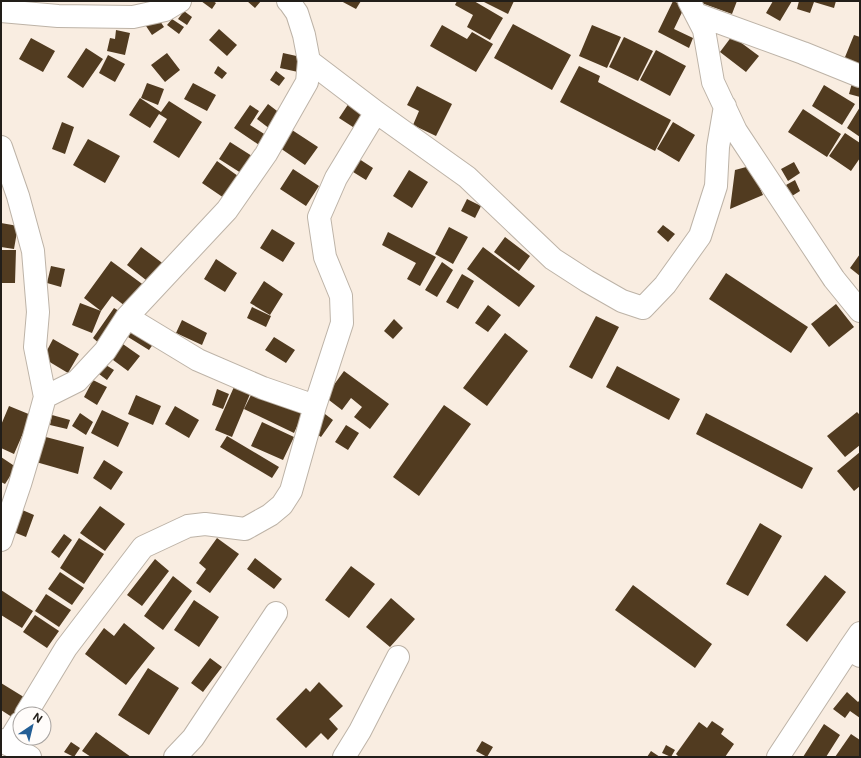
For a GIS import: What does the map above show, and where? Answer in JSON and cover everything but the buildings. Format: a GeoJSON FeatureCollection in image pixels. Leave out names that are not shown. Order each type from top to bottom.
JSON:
{"type":"FeatureCollection","features":[{"type":"Feature","properties":{"kind":"street"},"geometry":{"type":"LineString","coordinates":[[45,397],[77,381],[105,351],[127,317],[227,210],[266,154],[307,82],[309,61],[304,35],[298,21],[297,12],[288,1]]}},
{"type":"Feature","properties":{"kind":"street"},"geometry":{"type":"LineString","coordinates":[[1,10],[58,16],[134,17],[167,4]]}},
{"type":"Feature","properties":{"kind":"street"},"geometry":{"type":"LineString","coordinates":[[692,8],[860,76]]}},
{"type":"Feature","properties":{"kind":"street"},"geometry":{"type":"LineString","coordinates":[[692,8],[704,30],[713,82],[736,131],[834,279],[860,311]]}},
{"type":"Feature","properties":{"kind":"street"},"geometry":{"type":"LineString","coordinates":[[309,61],[376,112],[467,177],[553,259],[622,301],[643,308],[665,285],[700,236],[716,186],[718,147],[725,106]]}},
{"type":"Feature","properties":{"kind":"street"},"geometry":{"type":"LineString","coordinates":[[31,706],[66,648],[143,547],[188,526],[205,524],[245,529],[270,515],[282,505],[291,491],[315,406],[342,322],[341,296],[325,257],[319,217],[336,178],[376,112]]}},
{"type":"Feature","properties":{"kind":"street"},"geometry":{"type":"LineString","coordinates":[[1,147],[18,196],[33,251],[38,312],[35,346],[45,397],[20,484],[1,540]]}},
{"type":"Feature","properties":{"kind":"street"},"geometry":{"type":"LineString","coordinates":[[127,317],[198,360],[263,388],[315,406]]}},
{"type":"Feature","properties":{"kind":"street"},"geometry":{"type":"LineString","coordinates":[[175,757],[193,738],[276,613]]}},
{"type":"Feature","properties":{"kind":"street"},"geometry":{"type":"LineString","coordinates":[[778,757],[856,646]]}},
{"type":"Feature","properties":{"kind":"street"},"geometry":{"type":"LineString","coordinates":[[344,757],[360,731],[398,657]]}},
{"type":"Feature","properties":{"kind":"street"},"geometry":{"type":"LineString","coordinates":[[12,732],[4,742],[30,757]]}}]}
